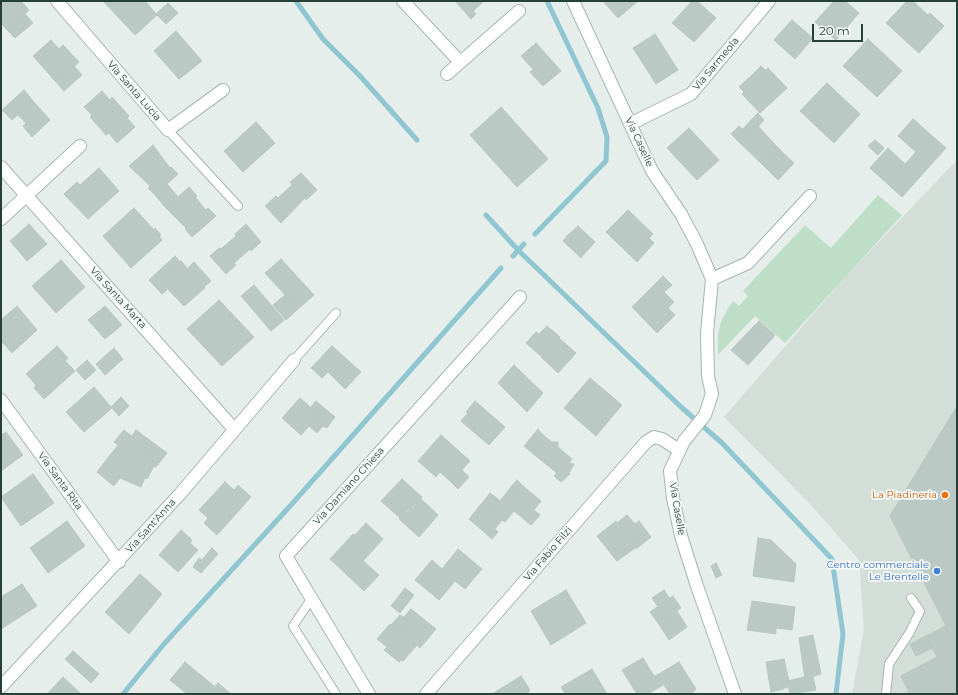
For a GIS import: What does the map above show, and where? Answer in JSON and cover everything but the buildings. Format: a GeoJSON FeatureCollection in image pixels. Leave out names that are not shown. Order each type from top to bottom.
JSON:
{"type":"FeatureCollection","features":[{"type":"Feature","properties":{"kind":"street","name":"Via Santa Lucia"},"geometry":{"type":"LineString","coordinates":[[57,1],[168,130],[223,90]]}},
{"type":"Feature","properties":{"kind":"street"},"geometry":{"type":"LineString","coordinates":[[403,1],[460,62]]}},
{"type":"Feature","properties":{"kind":"street","name":"Via Caselle"},"geometry":{"type":"LineString","coordinates":[[573,1],[652,171],[681,214],[697,244],[712,280],[708,340],[708,376],[712,394],[705,415],[679,450],[670,471],[673,498],[681,536],[696,586],[735,694]]}},
{"type":"Feature","properties":{"kind":"street","name":"Via Sarmeola"},"geometry":{"type":"LineString","coordinates":[[630,124],[691,94],[769,1]]}},
{"type":"Feature","properties":{"kind":"street"},"geometry":{"type":"LineString","coordinates":[[447,74],[519,11]]}},
{"type":"Feature","properties":{"kind":"street"},"geometry":{"type":"LineString","coordinates":[[1,219],[80,146]]}},
{"type":"Feature","properties":{"kind":"street","name":"Via Santa Marta"},"geometry":{"type":"LineString","coordinates":[[1,167],[234,429]]}},
{"type":"Feature","properties":{"kind":"street"},"geometry":{"type":"LineString","coordinates":[[712,280],[748,263],[810,196]]}},
{"type":"Feature","properties":{"kind":"street","name":"Via Damiano Chiesa"},"geometry":{"type":"LineString","coordinates":[[370,694],[286,556],[520,296]]}},
{"type":"Feature","properties":{"kind":"street","name":"Via Sant'Anna"},"geometry":{"type":"LineString","coordinates":[[1,687],[119,562],[180,494],[294,360]]}},
{"type":"Feature","properties":{"kind":"street","name":"Via Santa Rita"},"geometry":{"type":"LineString","coordinates":[[1,400],[119,562]]}},
{"type":"Feature","properties":{"kind":"street","name":"Via Fabio Filzi"},"geometry":{"type":"LineString","coordinates":[[426,694],[646,442],[654,437],[662,439],[679,450]]}},
{"type":"Feature","properties":{"kind":"lane"},"geometry":{"type":"LineString","coordinates":[[168,130],[238,206]]}},
{"type":"Feature","properties":{"kind":"lane"},"geometry":{"type":"LineString","coordinates":[[294,360],[336,313]]}},
{"type":"Feature","properties":{"kind":"lane"},"geometry":{"type":"LineString","coordinates":[[312,598],[293,626],[336,694]]}},
{"type":"Feature","properties":{"kind":"lane"},"geometry":{"type":"LineString","coordinates":[[886,694],[889,664],[910,632],[920,611],[911,598]]}},
{"type":"Feature","properties":{"kind":"shaded area"},"geometry":{"type":"Polygon","coordinates":[[[957,160],[957,694],[852,694],[864,629],[859,560],[812,506],[724,417],[847,275],[957,160]]]}},
{"type":"Feature","properties":{"kind":"green space"},"geometry":{"type":"Polygon","coordinates":[[[878,195],[902,215],[785,343],[755,316],[718,355],[718,334],[721,322],[728,308],[733,301],[739,306],[748,296],[743,291],[805,225],[831,248],[878,195]]]}},
{"type":"Feature","properties":{"kind":"waterway"},"geometry":{"type":"LineString","coordinates":[[296,1],[323,39],[360,76],[417,140]]}},
{"type":"Feature","properties":{"kind":"waterway"},"geometry":{"type":"LineString","coordinates":[[535,234],[606,161],[607,137],[598,108],[547,1]]}},
{"type":"Feature","properties":{"kind":"waterway"},"geometry":{"type":"LineString","coordinates":[[486,215],[518,250],[681,407],[722,443],[832,559],[843,634],[836,694]]}},
{"type":"Feature","properties":{"kind":"waterway"},"geometry":{"type":"LineString","coordinates":[[513,256],[524,244]]}},
{"type":"Feature","properties":{"kind":"waterway"},"geometry":{"type":"LineString","coordinates":[[123,694],[164,644],[291,505],[501,268]]}},
{"type":"Feature","properties":{"kind":"place","name":"La Piadineria"},"geometry":{"type":"Point","coordinates":[945,495]}},
{"type":"Feature","properties":{"kind":"place","name":"Centro commerciale Le Brentelle"},"geometry":{"type":"Point","coordinates":[937,571]}}]}
